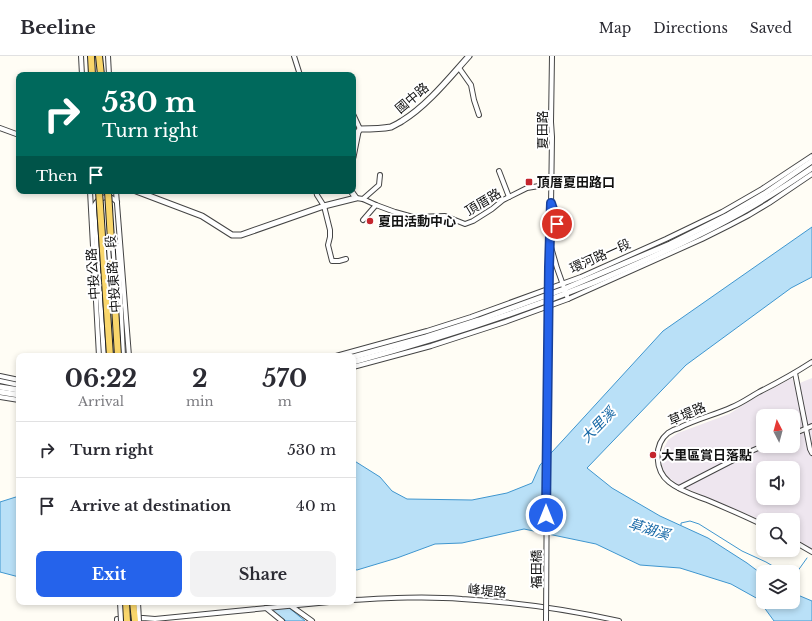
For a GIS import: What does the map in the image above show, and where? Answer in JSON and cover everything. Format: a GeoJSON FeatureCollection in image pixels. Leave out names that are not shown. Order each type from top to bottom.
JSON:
{"type":"FeatureCollection","features":[{"type":"Feature","properties":{"kind":"main road"},"geometry":{"type":"LineString","coordinates":[[90,56],[92,72]]}},
{"type":"Feature","properties":{"kind":"main road"},"geometry":{"type":"LineString","coordinates":[[99,56],[101,72]]}},
{"type":"Feature","properties":{"kind":"main road","name":"中投公路"},"geometry":{"type":"LineString","coordinates":[[99,194],[110,353]]}},
{"type":"Feature","properties":{"kind":"main road","name":"中投公路"},"geometry":{"type":"LineString","coordinates":[[108,194],[118,353]]}},
{"type":"Feature","properties":{"kind":"main road"},"geometry":{"type":"LineString","coordinates":[[126,605],[127,621]]}},
{"type":"Feature","properties":{"kind":"main road"},"geometry":{"type":"LineString","coordinates":[[133,605],[135,621]]}},
{"type":"Feature","properties":{"kind":"street"},"geometry":{"type":"LineString","coordinates":[[81,56],[82,72]]}},
{"type":"Feature","properties":{"kind":"street"},"geometry":{"type":"LineString","coordinates":[[108,56],[110,72]]}},
{"type":"Feature","properties":{"kind":"street"},"geometry":{"type":"LineString","coordinates":[[294,56],[299,72]]}},
{"type":"Feature","properties":{"kind":"street","name":"國中路"},"geometry":{"type":"LineString","coordinates":[[360,129],[392,126],[406,119],[431,98],[469,56]]}},
{"type":"Feature","properties":{"kind":"street","name":"夏田路"},"geometry":{"type":"LineString","coordinates":[[551,204],[552,56]]}},
{"type":"Feature","properties":{"kind":"street"},"geometry":{"type":"LineString","coordinates":[[458,68],[472,85],[474,100],[479,115]]}},
{"type":"Feature","properties":{"kind":"street"},"geometry":{"type":"LineString","coordinates":[[356,120],[360,129],[356,142]]}},
{"type":"Feature","properties":{"kind":"street"},"geometry":{"type":"LineString","coordinates":[[0,128],[16,134]]}},
{"type":"Feature","properties":{"kind":"street","name":"環河路一段"},"geometry":{"type":"LineString","coordinates":[[356,366],[432,346],[505,322],[722,212],[762,189],[812,156]]}},
{"type":"Feature","properties":{"kind":"street","name":"環河路一段"},"geometry":{"type":"LineString","coordinates":[[356,361],[441,337],[518,312],[670,244],[728,215],[764,194],[812,161]]}},
{"type":"Feature","properties":{"kind":"street","name":"環河路一段"},"geometry":{"type":"LineString","coordinates":[[356,356],[426,337],[479,320],[565,291],[640,263],[736,216],[778,191],[812,168]]}},
{"type":"Feature","properties":{"kind":"street"},"geometry":{"type":"LineString","coordinates":[[499,171],[509,197]]}},
{"type":"Feature","properties":{"kind":"street","name":"環河路一段"},"geometry":{"type":"LineString","coordinates":[[347,353],[565,291],[702,239],[756,211],[812,174]]}},
{"type":"Feature","properties":{"kind":"street"},"geometry":{"type":"LineString","coordinates":[[363,199],[379,185],[380,175]]}},
{"type":"Feature","properties":{"kind":"street","name":"頂厝路"},"geometry":{"type":"LineString","coordinates":[[356,198],[363,199],[395,212],[413,217],[445,216],[465,224],[473,221],[492,209],[503,200],[527,188],[551,184]]}},
{"type":"Feature","properties":{"kind":"street"},"geometry":{"type":"LineString","coordinates":[[90,194],[94,212]]}},
{"type":"Feature","properties":{"kind":"street"},"geometry":{"type":"LineString","coordinates":[[90,194],[100,353]]}},
{"type":"Feature","properties":{"kind":"street","name":"中投東路三段"},"geometry":{"type":"LineString","coordinates":[[116,194],[129,353]]}},
{"type":"Feature","properties":{"kind":"street"},"geometry":{"type":"LineString","coordinates":[[144,194],[202,216],[232,235],[237,236],[324,206],[356,198],[353,194]]}},
{"type":"Feature","properties":{"kind":"street"},"geometry":{"type":"LineString","coordinates":[[318,194],[324,206],[330,230],[328,245],[332,261],[346,259]]}},
{"type":"Feature","properties":{"kind":"street"},"geometry":{"type":"LineString","coordinates":[[104,353],[94,206],[96,201],[100,198],[112,198],[117,202]]}},
{"type":"Feature","properties":{"kind":"street"},"geometry":{"type":"LineString","coordinates":[[551,204],[557,224],[551,239],[551,250],[565,291]]}},
{"type":"Feature","properties":{"kind":"street","name":"福田橋"},"geometry":{"type":"LineString","coordinates":[[546,621],[549,267],[551,204]]}},
{"type":"Feature","properties":{"kind":"street"},"geometry":{"type":"LineString","coordinates":[[362,220],[376,205]]}},
{"type":"Feature","properties":{"kind":"street"},"geometry":{"type":"LineString","coordinates":[[119,230],[118,250],[123,353]]}},
{"type":"Feature","properties":{"kind":"street","name":"草堤路"},"geometry":{"type":"LineString","coordinates":[[756,521],[740,513],[679,488],[669,482],[660,472],[658,466],[659,448],[668,433],[689,422],[734,406],[795,373],[812,362]]}},
{"type":"Feature","properties":{"kind":"street"},"geometry":{"type":"LineString","coordinates":[[795,373],[812,453]]}},
{"type":"Feature","properties":{"kind":"street"},"geometry":{"type":"LineString","coordinates":[[0,376],[16,379]]}},
{"type":"Feature","properties":{"kind":"street"},"geometry":{"type":"LineString","coordinates":[[0,380],[16,384]]}},
{"type":"Feature","properties":{"kind":"street"},"geometry":{"type":"LineString","coordinates":[[0,387],[16,390]]}},
{"type":"Feature","properties":{"kind":"street"},"geometry":{"type":"LineString","coordinates":[[0,392],[16,395]]}},
{"type":"Feature","properties":{"kind":"street"},"geometry":{"type":"LineString","coordinates":[[0,397],[16,400]]}},
{"type":"Feature","properties":{"kind":"street"},"geometry":{"type":"LineString","coordinates":[[800,431],[812,426]]}},
{"type":"Feature","properties":{"kind":"street"},"geometry":{"type":"LineString","coordinates":[[679,488],[756,449]]}},
{"type":"Feature","properties":{"kind":"street"},"geometry":{"type":"LineString","coordinates":[[800,545],[812,552]]}},
{"type":"Feature","properties":{"kind":"street","name":"峰堤路"},"geometry":{"type":"LineString","coordinates":[[356,600],[392,598],[462,598],[541,606],[619,621]]}},
{"type":"Feature","properties":{"kind":"street"},"geometry":{"type":"LineString","coordinates":[[120,605],[121,621]]}},
{"type":"Feature","properties":{"kind":"street"},"geometry":{"type":"LineString","coordinates":[[138,605],[139,621]]}},
{"type":"Feature","properties":{"kind":"street"},"geometry":{"type":"LineString","coordinates":[[117,620],[155,619],[296,605]]}},
{"type":"Feature","properties":{"kind":"street"},"geometry":{"type":"LineString","coordinates":[[290,606],[312,621]]}},
{"type":"Feature","properties":{"kind":"street"},"geometry":{"type":"LineString","coordinates":[[266,608],[282,621]]}},
{"type":"Feature","properties":{"kind":"shaded area"},"geometry":{"type":"Polygon","coordinates":[[[792,378],[795,385],[812,378],[812,550],[800,542],[800,513],[756,513],[756,518],[678,485],[667,476],[661,462],[661,457],[668,440],[678,433],[729,414],[756,397],[792,378]]]}},
{"type":"Feature","properties":{"kind":"water"},"geometry":{"type":"Polygon","coordinates":[[[812,227],[812,277],[791,288],[686,365],[587,468],[612,488],[660,516],[708,538],[756,570],[756,598],[731,584],[680,568],[640,565],[596,544],[524,529],[462,543],[435,544],[397,558],[356,570],[356,462],[380,477],[392,491],[407,499],[472,500],[507,493],[532,483],[540,465],[663,331],[812,227]]]}},
{"type":"Feature","properties":{"kind":"water"},"geometry":{"type":"Polygon","coordinates":[[[16,497],[16,576],[0,572],[0,502],[16,497]]]}},
{"type":"Feature","properties":{"kind":"water"},"geometry":{"type":"Polygon","coordinates":[[[800,596],[812,601],[812,621],[774,621],[765,609],[800,609],[800,596]]]}},
{"type":"Feature","properties":{"kind":"water"},"geometry":{"type":"Polygon","coordinates":[[[265,605],[286,605],[305,621],[286,621],[265,605]]]}},
{"type":"Feature","properties":{"kind":"pier"},"geometry":{"type":"Polygon","coordinates":[[[551,450],[550,536],[544,535],[544,457],[551,450]]]}},
{"type":"Feature","properties":{"kind":"waterway"},"geometry":{"type":"LineString","coordinates":[[681,525],[681,523],[690,521],[699,524],[742,551],[771,565]]}},
{"type":"Feature","properties":{"kind":"waterway"},"geometry":{"type":"LineString","coordinates":[[800,568],[807,558]]}},
{"type":"Feature","properties":{"kind":"place","name":"頂厝夏田路口"},"geometry":{"type":"Point","coordinates":[529,182]}},
{"type":"Feature","properties":{"kind":"place","name":"夏田活動中心"},"geometry":{"type":"Point","coordinates":[370,221]}},
{"type":"Feature","properties":{"kind":"place","name":"大里區賞日落點"},"geometry":{"type":"Point","coordinates":[653,455]}},
{"type":"Feature","properties":{"kind":"route"},"geometry":{"type":"LineString","coordinates":[[546,515],[551,203],[557,224]]}},
{"type":"Feature","properties":{"kind":"water label","name":"大里溪"},"geometry":{"type":"Point","coordinates":[598,425]}},
{"type":"Feature","properties":{"kind":"water label","name":"草湖溪"},"geometry":{"type":"Point","coordinates":[649,529]}}]}
